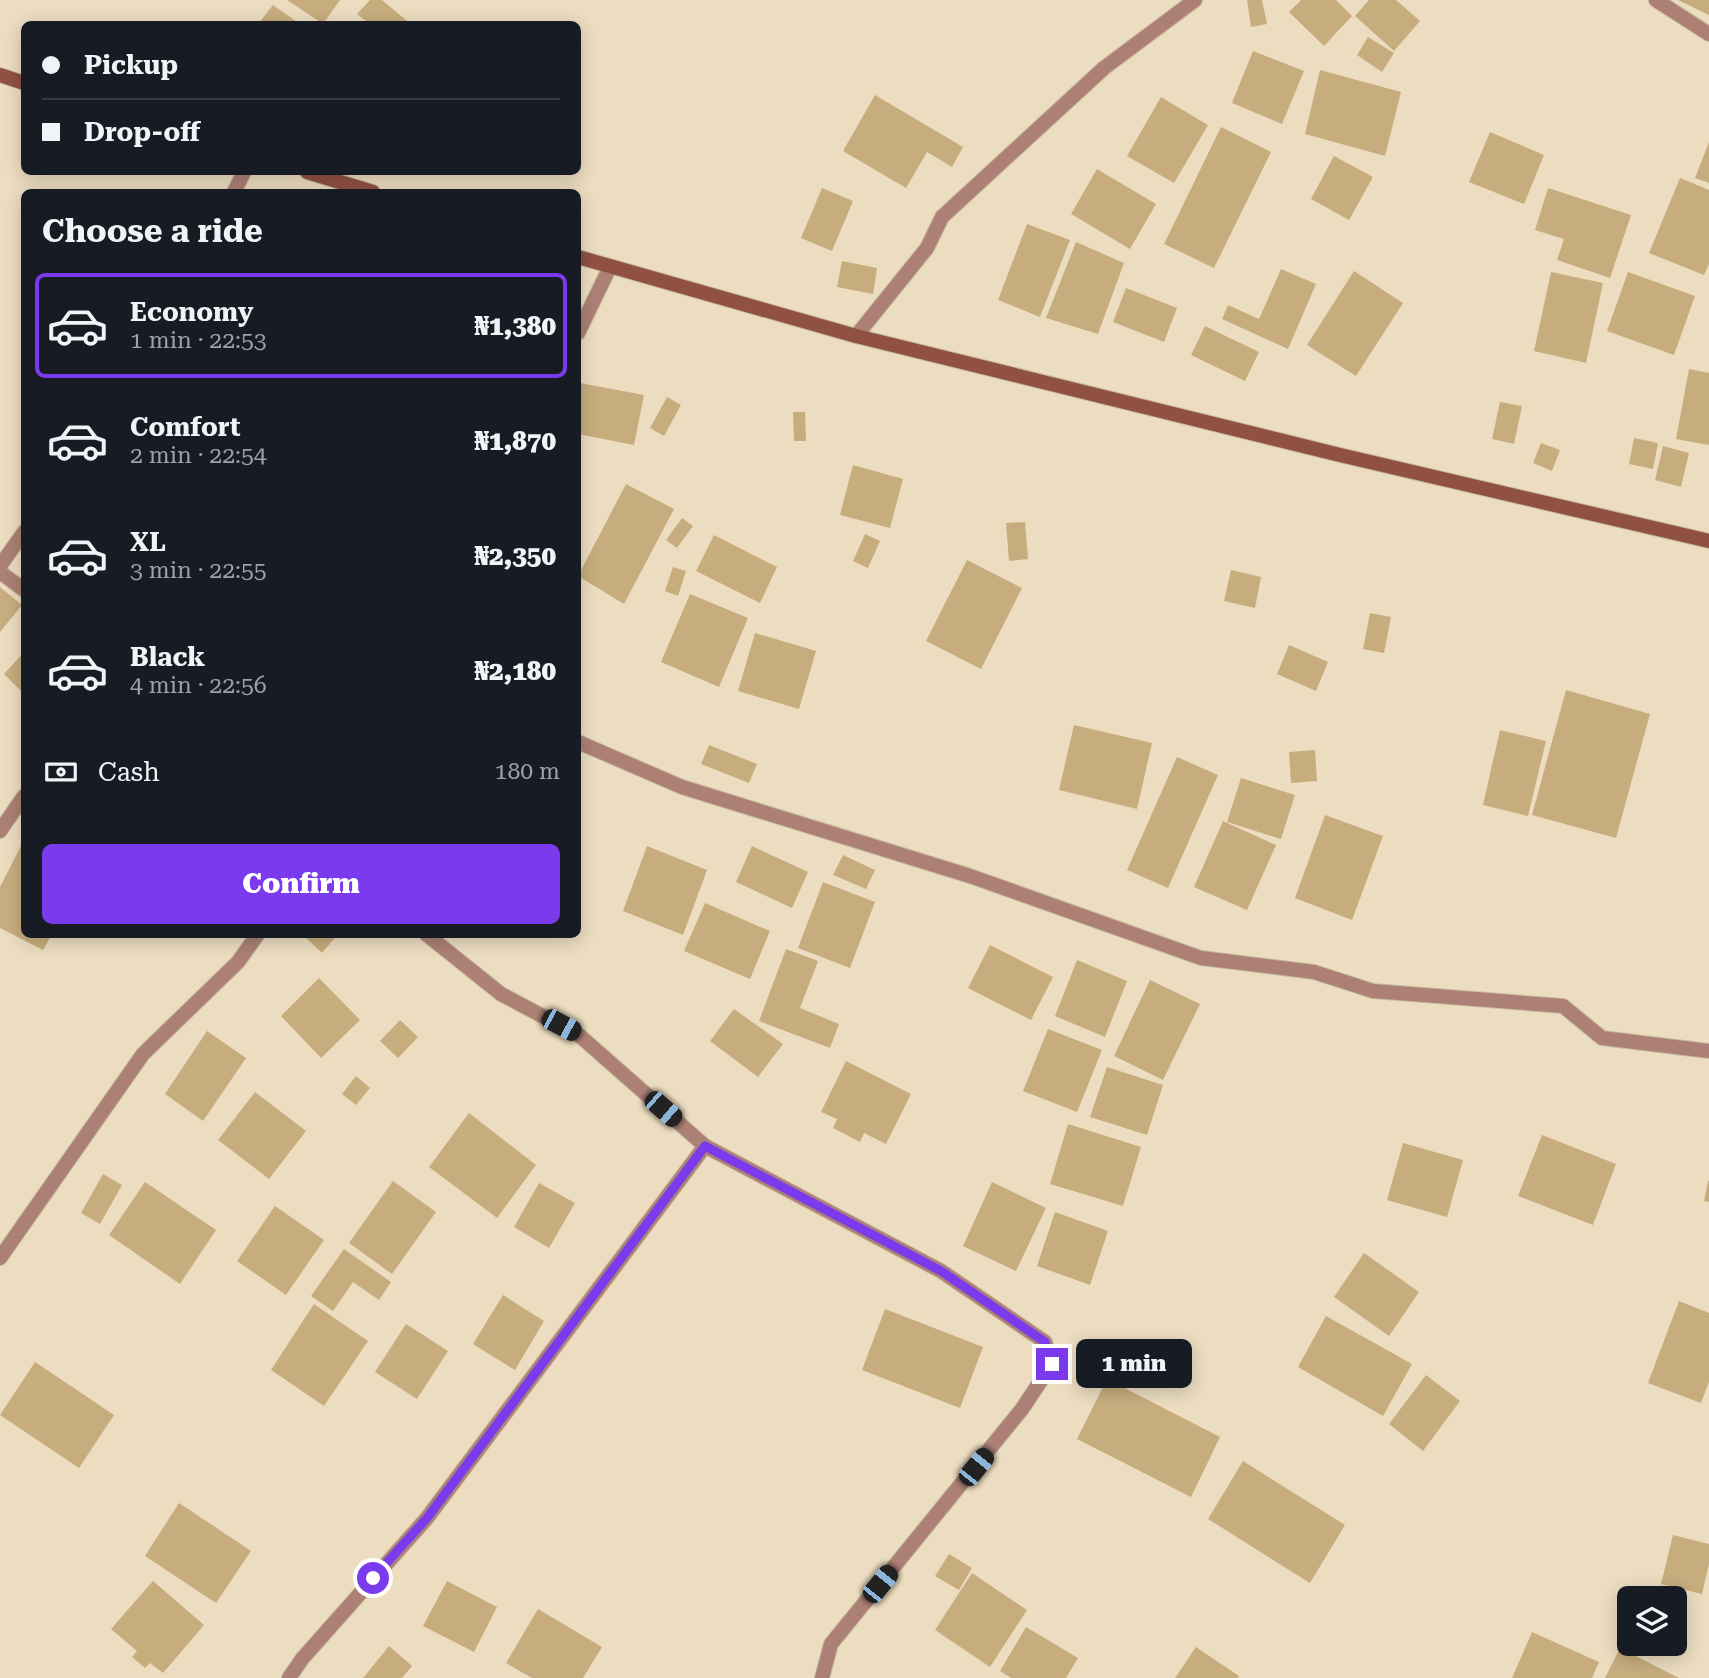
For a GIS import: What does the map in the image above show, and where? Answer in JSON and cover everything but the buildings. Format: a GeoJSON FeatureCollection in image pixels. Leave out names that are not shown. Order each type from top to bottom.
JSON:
{"type":"FeatureCollection","features":[{"type":"Feature","properties":{"kind":"main road"},"geometry":{"type":"LineString","coordinates":[[0,75],[21,82]]}},
{"type":"Feature","properties":{"kind":"main road"},"geometry":{"type":"LineString","coordinates":[[317,175],[363,189]]}},
{"type":"Feature","properties":{"kind":"main road"},"geometry":{"type":"LineString","coordinates":[[581,258],[856,336],[1340,455],[1709,541]]}},
{"type":"Feature","properties":{"kind":"street"},"geometry":{"type":"LineString","coordinates":[[856,336],[927,248],[942,217],[1104,68],[1195,0]]}},
{"type":"Feature","properties":{"kind":"street"},"geometry":{"type":"LineString","coordinates":[[1656,0],[1709,34]]}},
{"type":"Feature","properties":{"kind":"street"},"geometry":{"type":"LineString","coordinates":[[581,327],[610,267]]}},
{"type":"Feature","properties":{"kind":"street"},"geometry":{"type":"LineString","coordinates":[[0,566],[21,536]]}},
{"type":"Feature","properties":{"kind":"street"},"geometry":{"type":"LineString","coordinates":[[0,572],[21,588]]}},
{"type":"Feature","properties":{"kind":"street"},"geometry":{"type":"LineString","coordinates":[[581,743],[682,788],[970,876],[1201,958],[1314,972],[1373,992],[1563,1006],[1602,1038],[1709,1051]]}},
{"type":"Feature","properties":{"kind":"street"},"geometry":{"type":"LineString","coordinates":[[0,831],[21,800]]}},
{"type":"Feature","properties":{"kind":"street"},"geometry":{"type":"LineString","coordinates":[[0,1258],[143,1054],[238,962],[255,938]]}},
{"type":"Feature","properties":{"kind":"street"},"geometry":{"type":"LineString","coordinates":[[431,938],[501,994],[580,1036],[705,1146],[941,1271],[1045,1342],[1052,1364],[1022,1409],[831,1644],[822,1678]]}},
{"type":"Feature","properties":{"kind":"street"},"geometry":{"type":"LineString","coordinates":[[289,1678],[302,1659],[427,1518],[705,1146]]}},
{"type":"Feature","properties":{"kind":"route"},"geometry":{"type":"LineString","coordinates":[[373,1578],[427,1518],[705,1146],[941,1271],[1045,1342],[1052,1364]]}}]}
